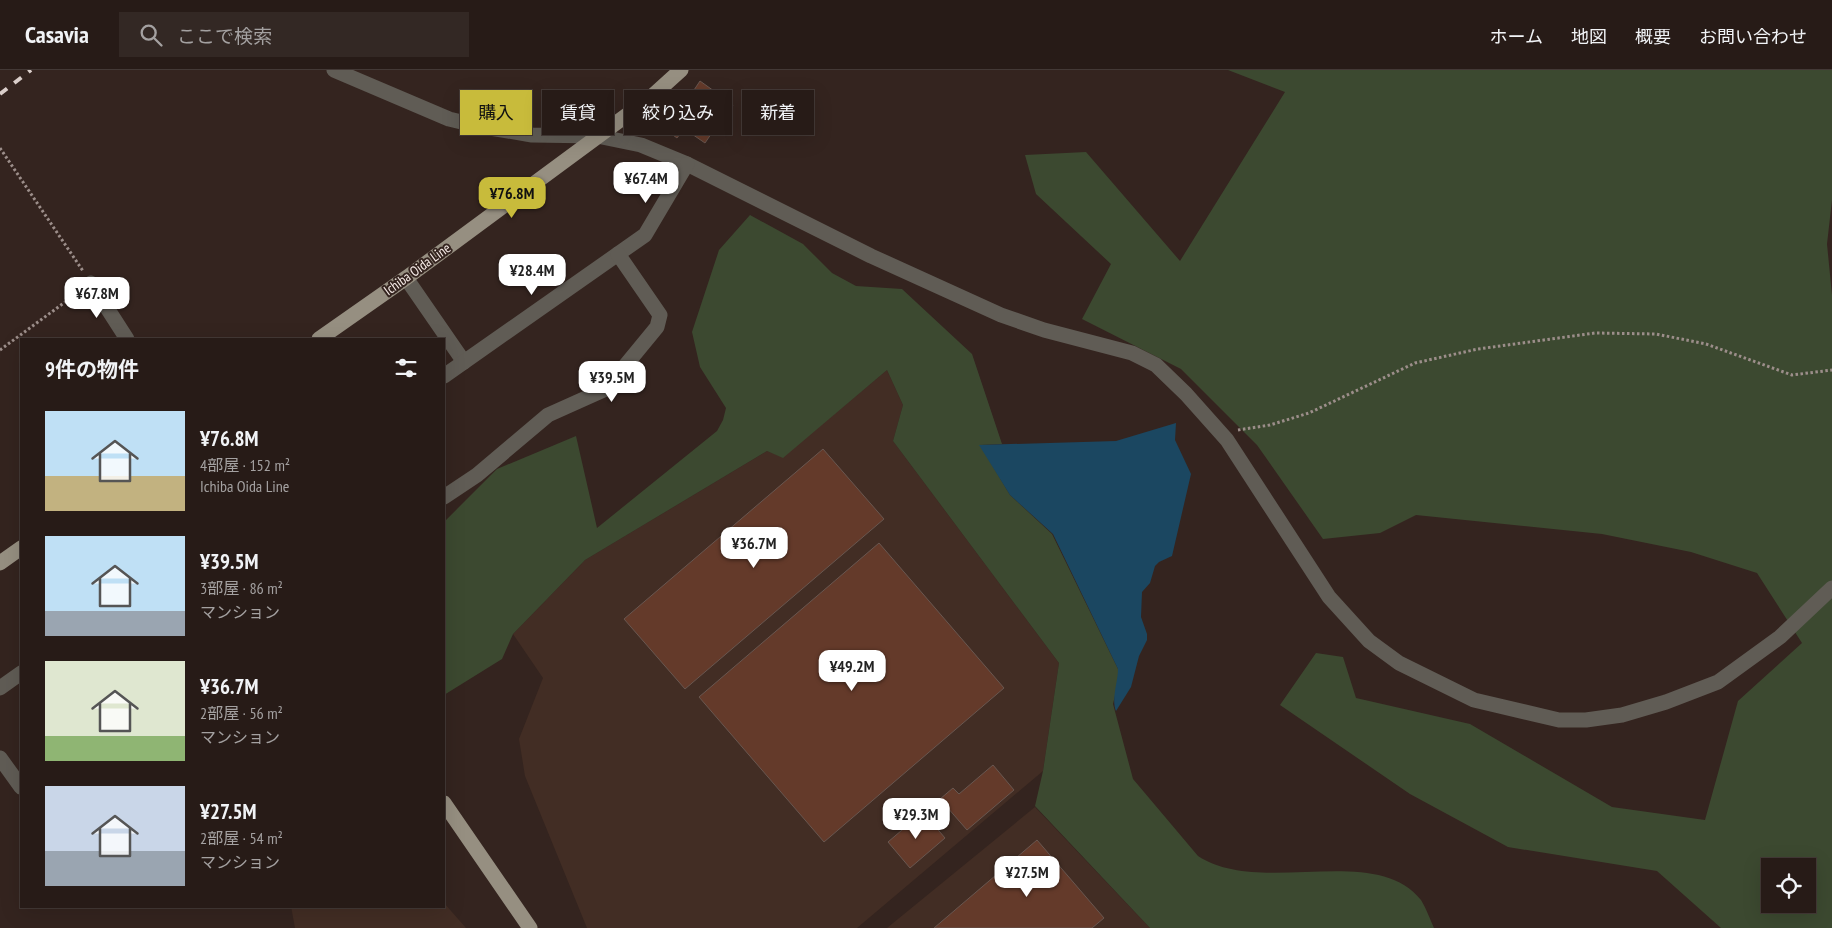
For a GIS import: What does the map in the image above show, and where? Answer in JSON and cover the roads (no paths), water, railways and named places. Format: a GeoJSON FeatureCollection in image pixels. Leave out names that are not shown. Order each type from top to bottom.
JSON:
{"type":"FeatureCollection","features":[{"type":"Feature","properties":{"kind":"main road","name":"Ichiba Oida Line"},"geometry":{"type":"LineString","coordinates":[[320,338],[406,278],[650,98],[681,70]]}},
{"type":"Feature","properties":{"kind":"main road"},"geometry":{"type":"LineString","coordinates":[[0,563],[20,549]]}},
{"type":"Feature","properties":{"kind":"main road"},"geometry":{"type":"LineString","coordinates":[[445,804],[530,928]]}},
{"type":"Feature","properties":{"kind":"street"},"geometry":{"type":"LineString","coordinates":[[334,70],[449,119],[532,135],[597,136],[641,145],[687,164],[872,256],[1001,315],[1044,330],[1132,353],[1156,365],[1222,432],[1329,597],[1369,641],[1399,663],[1474,700],[1559,720],[1586,720],[1622,715],[1666,702],[1718,682],[1780,637],[1832,588]]}},
{"type":"Feature","properties":{"kind":"street"},"geometry":{"type":"LineString","coordinates":[[445,375],[646,235],[687,164]]}},
{"type":"Feature","properties":{"kind":"street"},"geometry":{"type":"LineString","coordinates":[[445,496],[477,475],[548,414],[606,389],[657,327],[660,314],[618,254]]}},
{"type":"Feature","properties":{"kind":"street"},"geometry":{"type":"LineString","coordinates":[[406,278],[464,362]]}},
{"type":"Feature","properties":{"kind":"street"},"geometry":{"type":"LineString","coordinates":[[92,283],[126,338]]}},
{"type":"Feature","properties":{"kind":"street"},"geometry":{"type":"LineString","coordinates":[[0,688],[20,674]]}},
{"type":"Feature","properties":{"kind":"street"},"geometry":{"type":"LineString","coordinates":[[0,758],[20,786]]}},
{"type":"Feature","properties":{"kind":"water"},"geometry":{"type":"Polygon","coordinates":[[[1176,423],[1175,440],[1191,474],[1172,556],[1155,566],[1150,583],[1142,592],[1141,617],[1147,634],[1147,640],[1139,656],[1131,687],[1116,711],[1114,696],[1118,669],[1053,534],[1010,495],[979,445],[1116,441],[1176,423]]]}},
{"type":"Feature","properties":{"kind":"railway"},"geometry":{"type":"LineString","coordinates":[[0,94],[31,70]]}}]}
